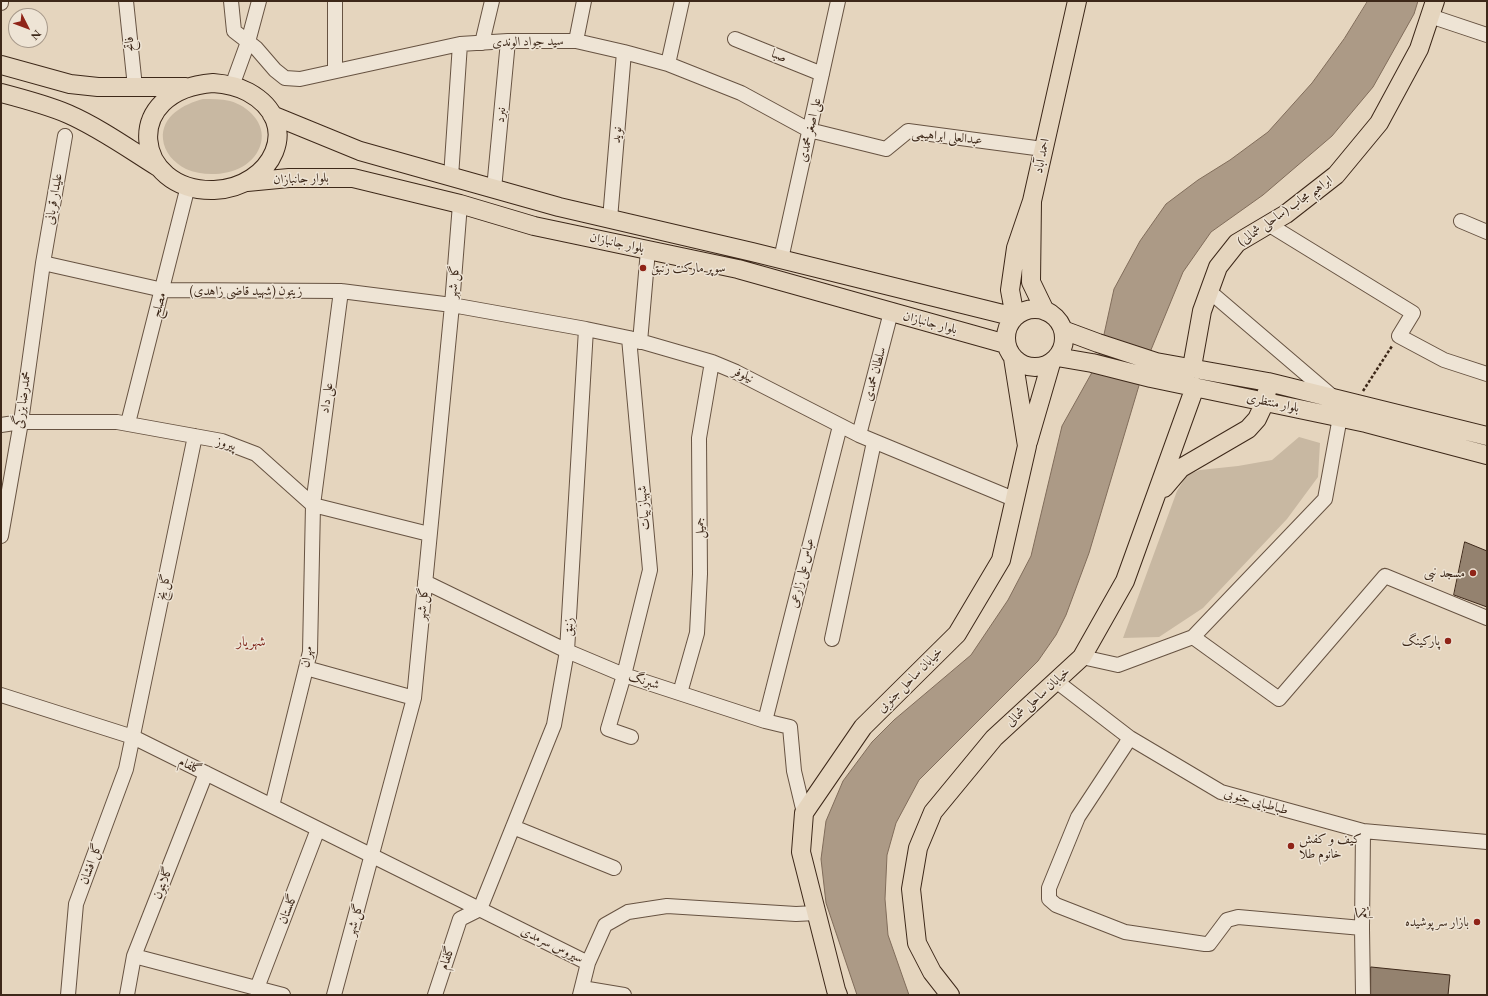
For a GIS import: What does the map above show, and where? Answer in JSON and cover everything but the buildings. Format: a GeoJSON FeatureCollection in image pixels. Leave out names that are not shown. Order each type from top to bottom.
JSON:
{"type":"FeatureCollection","features":[{"type":"Feature","properties":{"kind":"main road","name":"احمد آباد"},"geometry":{"type":"LineString","coordinates":[[1045,311],[1031,282],[1032,201],[1077,1]]}},
{"type":"Feature","properties":{"kind":"main road","name":"ابراهیم مجاب (ساحلی شمالی)"},"geometry":{"type":"LineString","coordinates":[[1192,367],[1202,311],[1218,267],[1237,243],[1286,214],[1336,176],[1379,123],[1419,49],[1432,9]]}},
{"type":"Feature","properties":{"kind":"main road"},"geometry":{"type":"LineString","coordinates":[[1,65],[70,84],[98,87],[189,87],[213,83],[232,86],[247,91],[265,105],[272,115],[276,125],[278,136],[276,148],[272,158],[265,168],[247,182],[236,186],[218,189],[200,189],[178,182],[159,168],[69,114],[32,100],[1,93]]}},
{"type":"Feature","properties":{"kind":"main road"},"geometry":{"type":"LineString","coordinates":[[159,168],[149,148],[147,136],[149,125],[153,115],[160,105],[168,98],[189,87]]}},
{"type":"Feature","properties":{"kind":"main road","name":"بلوار جانبازان"},"geometry":{"type":"LineString","coordinates":[[272,115],[360,151],[559,207],[781,259],[1015,317]]}},
{"type":"Feature","properties":{"kind":"main road","name":"بلوار جانبازان"},"geometry":{"type":"LineString","coordinates":[[247,182],[289,178],[353,178],[460,204],[534,226],[738,269],[891,312],[1009,351]]}},
{"type":"Feature","properties":{"kind":"main road"},"geometry":{"type":"LineString","coordinates":[[1015,317],[1010,290],[1016,248],[1032,201]]}},
{"type":"Feature","properties":{"kind":"main road"},"geometry":{"type":"LineString","coordinates":[[1027,446],[1054,360],[1063,344],[1063,330],[1056,319],[1045,311],[1029,310],[1015,317],[1009,325],[1006,334],[1009,351],[1027,367],[1035,368],[1044,366],[1054,360]]}},
{"type":"Feature","properties":{"kind":"main road","name":"بلوار منتظری"},"geometry":{"type":"LineString","coordinates":[[1063,330],[1098,343],[1153,370],[1195,387],[1340,417],[1487,455]]}},
{"type":"Feature","properties":{"kind":"main road","name":"خیابان ساحل جنوبی"},"geometry":{"type":"LineString","coordinates":[[838,995],[801,852],[804,813],[862,727],[957,634],[1001,560],[1016,500],[1027,446],[1009,351]]}},
{"type":"Feature","properties":{"kind":"main road","name":"بلوار منتظری"},"geometry":{"type":"LineString","coordinates":[[1054,360],[1153,370],[1192,367],[1268,382],[1355,402],[1487,436]]}},
{"type":"Feature","properties":{"kind":"main road"},"geometry":{"type":"LineString","coordinates":[[1156,498],[1181,468],[1248,429],[1257,419],[1265,402],[1268,382]]}},
{"type":"Feature","properties":{"kind":"main road","name":"خیابان ساحلی شمالی"},"geometry":{"type":"LineString","coordinates":[[950,995],[932,972],[917,943],[911,889],[918,848],[933,812],[994,738],[1082,657],[1125,581],[1195,387]]}},
{"type":"Feature","properties":{"kind":"street","name":"فاتح"},"geometry":{"type":"LineString","coordinates":[[126,1],[134,87]]}},
{"type":"Feature","properties":{"kind":"street","name":"سید جواد الوندی"},"geometry":{"type":"LineString","coordinates":[[231,1],[234,31],[256,48],[275,70],[285,78],[300,79],[460,44],[508,41],[576,41],[668,64],[741,93],[810,130]]}},
{"type":"Feature","properties":{"kind":"street"},"geometry":{"type":"LineString","coordinates":[[232,86],[248,42],[259,1]]}},
{"type":"Feature","properties":{"kind":"street"},"geometry":{"type":"LineString","coordinates":[[335,1],[335,71]]}},
{"type":"Feature","properties":{"kind":"street"},"geometry":{"type":"LineString","coordinates":[[482,43],[492,1]]}},
{"type":"Feature","properties":{"kind":"street"},"geometry":{"type":"LineString","coordinates":[[576,41],[584,1]]}},
{"type":"Feature","properties":{"kind":"street"},"geometry":{"type":"LineString","coordinates":[[668,64],[682,1]]}},
{"type":"Feature","properties":{"kind":"street","name":"علی اصغر محمدی"},"geometry":{"type":"LineString","coordinates":[[781,259],[838,1]]}},
{"type":"Feature","properties":{"kind":"street"},"geometry":{"type":"LineString","coordinates":[[1432,9],[1487,35]]}},
{"type":"Feature","properties":{"kind":"street","name":"صبا"},"geometry":{"type":"LineString","coordinates":[[736,39],[822,74]]}},
{"type":"Feature","properties":{"kind":"street","name":"نبرد"},"geometry":{"type":"LineString","coordinates":[[494,189],[508,41]]}},
{"type":"Feature","properties":{"kind":"street"},"geometry":{"type":"LineString","coordinates":[[451,177],[460,44]]}},
{"type":"Feature","properties":{"kind":"street","name":"نوید"},"geometry":{"type":"LineString","coordinates":[[610,219],[624,52]]}},
{"type":"Feature","properties":{"kind":"street","name":"عبدالعلی ابراهیمی"},"geometry":{"type":"LineString","coordinates":[[810,130],[886,149],[908,131],[1043,149]]}},
{"type":"Feature","properties":{"kind":"street","name":"علیدار قربانی"},"geometry":{"type":"LineString","coordinates":[[43,263],[65,136]]}},
{"type":"Feature","properties":{"kind":"street","name":"مصلح"},"geometry":{"type":"LineString","coordinates":[[128,423],[163,290],[188,186]]}},
{"type":"Feature","properties":{"kind":"street","name":"گل شهر"},"geometry":{"type":"LineString","coordinates":[[334,995],[414,698],[452,305],[460,204]]}},
{"type":"Feature","properties":{"kind":"street"},"geometry":{"type":"LineString","coordinates":[[1461,221],[1487,232]]}},
{"type":"Feature","properties":{"kind":"street"},"geometry":{"type":"LineString","coordinates":[[1268,224],[1413,313],[1398,336],[1444,360],[1487,374]]}},
{"type":"Feature","properties":{"kind":"street","name":"شهباز بیات"},"geometry":{"type":"LineString","coordinates":[[631,737],[608,729],[624,675],[650,570],[634,340],[648,250]]}},
{"type":"Feature","properties":{"kind":"street","name":"زیتون (شهید قاضی زاهدی)"},"geometry":{"type":"LineString","coordinates":[[43,263],[163,290],[341,292],[452,305]]}},
{"type":"Feature","properties":{"kind":"street","name":"محمدرضا بزرگی"},"geometry":{"type":"LineString","coordinates":[[1,536],[20,422],[43,263]]}},
{"type":"Feature","properties":{"kind":"street"},"geometry":{"type":"LineString","coordinates":[[1209,291],[1333,397]]}},
{"type":"Feature","properties":{"kind":"street","name":"علی داد"},"geometry":{"type":"LineString","coordinates":[[313,505],[341,292]]}},
{"type":"Feature","properties":{"kind":"street","name":"نیلوفر"},"geometry":{"type":"LineString","coordinates":[[452,305],[586,329],[634,340],[712,362],[760,383],[840,426],[874,442],[1016,500]]}},
{"type":"Feature","properties":{"kind":"street","name":"سلطان محمدی"},"geometry":{"type":"LineString","coordinates":[[859,435],[891,312]]}},
{"type":"Feature","properties":{"kind":"street","name":"زنبق"},"geometry":{"type":"LineString","coordinates":[[480,910],[554,725],[567,651],[586,329]]}},
{"type":"Feature","properties":{"kind":"street","name":"جمیل"},"geometry":{"type":"LineString","coordinates":[[680,693],[697,633],[700,574],[699,438],[712,362]]}},
{"type":"Feature","properties":{"kind":"street"},"geometry":{"type":"LineString","coordinates":[[1082,657],[1118,665],[1193,637],[1325,499],[1340,417]]}},
{"type":"Feature","properties":{"kind":"street","name":"پیروز"},"geometry":{"type":"LineString","coordinates":[[1,425],[20,422],[117,422],[222,441],[256,454],[313,505],[429,534]]}},
{"type":"Feature","properties":{"kind":"street","name":"عباس علی زارعی"},"geometry":{"type":"LineString","coordinates":[[765,721],[840,426]]}},
{"type":"Feature","properties":{"kind":"street","name":"گل یخ"},"geometry":{"type":"LineString","coordinates":[[133,737],[195,436]]}},
{"type":"Feature","properties":{"kind":"street"},"geometry":{"type":"LineString","coordinates":[[832,639],[874,442]]}},
{"type":"Feature","properties":{"kind":"street","name":"مهران"},"geometry":{"type":"LineString","coordinates":[[272,806],[310,652],[313,505]]}},
{"type":"Feature","properties":{"kind":"street"},"geometry":{"type":"LineString","coordinates":[[1193,637],[1279,699],[1385,576],[1487,618]]}},
{"type":"Feature","properties":{"kind":"street","name":"شبرنگ"},"geometry":{"type":"LineString","coordinates":[[425,582],[567,651],[624,675],[765,721],[790,727],[794,771],[804,813]]}},
{"type":"Feature","properties":{"kind":"street"},"geometry":{"type":"LineString","coordinates":[[306,668],[414,698]]}},
{"type":"Feature","properties":{"kind":"street","name":"طباطبایی جنوبی"},"geometry":{"type":"LineString","coordinates":[[1056,681],[1130,738],[1221,792],[1363,831],[1487,842]]}},
{"type":"Feature","properties":{"kind":"street","name":"گلفام"},"geometry":{"type":"LineString","coordinates":[[1,694],[133,737],[372,856]]}},
{"type":"Feature","properties":{"kind":"street","name":"گل افشان"},"geometry":{"type":"LineString","coordinates":[[68,995],[76,904],[126,769],[133,737]]}},
{"type":"Feature","properties":{"kind":"street"},"geometry":{"type":"LineString","coordinates":[[1130,738],[1078,817],[1049,888],[1049,899],[1056,905],[1125,932],[1205,944],[1209,944],[1227,920],[1238,917],[1362,928]]}},
{"type":"Feature","properties":{"kind":"street","name":"گلابتون"},"geometry":{"type":"LineString","coordinates":[[127,995],[134,956],[206,773]]}},
{"type":"Feature","properties":{"kind":"street"},"geometry":{"type":"LineString","coordinates":[[513,826],[614,868]]}},
{"type":"Feature","properties":{"kind":"street","name":"گلستان"},"geometry":{"type":"LineString","coordinates":[[257,988],[318,829]]}},
{"type":"Feature","properties":{"kind":"street","name":"یکم"},"geometry":{"type":"LineString","coordinates":[[1362,995],[1363,831]]}},
{"type":"Feature","properties":{"kind":"street","name":"سیروس سرمدی"},"geometry":{"type":"LineString","coordinates":[[372,856],[588,963],[605,926],[628,912],[666,906],[796,914],[816,913]]}},
{"type":"Feature","properties":{"kind":"street","name":"گلفام"},"geometry":{"type":"LineString","coordinates":[[435,995],[460,919],[480,910]]}},
{"type":"Feature","properties":{"kind":"street"},"geometry":{"type":"LineString","coordinates":[[134,956],[283,995]]}},
{"type":"Feature","properties":{"kind":"street"},"geometry":{"type":"LineString","coordinates":[[588,963],[581,992],[624,995]]}},
{"type":"Feature","properties":{"kind":"path"},"geometry":{"type":"LineString","coordinates":[[1355,402],[1398,336]]}},
{"type":"Feature","properties":{"kind":"shaded area"},"geometry":{"type":"Polygon","coordinates":[[[1368,1],[1418,1],[1414,14],[1373,87],[1332,136],[1263,195],[1211,232],[1183,272],[1146,362],[1089,553],[1066,615],[1056,635],[1038,661],[919,780],[896,823],[887,855],[885,899],[888,935],[909,995],[857,995],[826,903],[821,859],[826,821],[843,781],[872,742],[894,720],[971,655],[1008,600],[1031,556],[1062,426],[1095,367],[1101,348],[1114,289],[1140,241],[1166,204],[1268,132],[1312,83],[1344,39],[1368,1]]]}},
{"type":"Feature","properties":{"kind":"shaded area"},"geometry":{"type":"Polygon","coordinates":[[[203,99],[223,100],[237,103],[249,111],[258,122],[262,136],[261,143],[257,153],[249,162],[240,168],[219,174],[196,172],[182,167],[170,157],[165,148],[163,131],[170,118],[181,108],[203,99]]]}},
{"type":"Feature","properties":{"kind":"shaded area"},"geometry":{"type":"Polygon","coordinates":[[[1299,437],[1320,443],[1318,477],[1287,519],[1203,608],[1159,637],[1123,638],[1177,491],[1187,475],[1200,470],[1238,466],[1272,460],[1299,437]]]}},
{"type":"Feature","properties":{"kind":"place","name":"سوپر مارکت زنبق"},"geometry":{"type":"Point","coordinates":[643,268]}},
{"type":"Feature","properties":{"kind":"place","name":"مسجد نبی"},"geometry":{"type":"Point","coordinates":[1473,573]}},
{"type":"Feature","properties":{"kind":"place","name":"پارکینگ"},"geometry":{"type":"Point","coordinates":[1448,641]}},
{"type":"Feature","properties":{"kind":"place","name":"کیف و کفش خانوم طلا"},"geometry":{"type":"Point","coordinates":[1291,846]}},
{"type":"Feature","properties":{"kind":"place","name":"بازار سر پوشیده"},"geometry":{"type":"Point","coordinates":[1477,922]}},
{"type":"Feature","properties":{"kind":"district","name":"شهریار"},"geometry":{"type":"Point","coordinates":[251,642]}}]}
